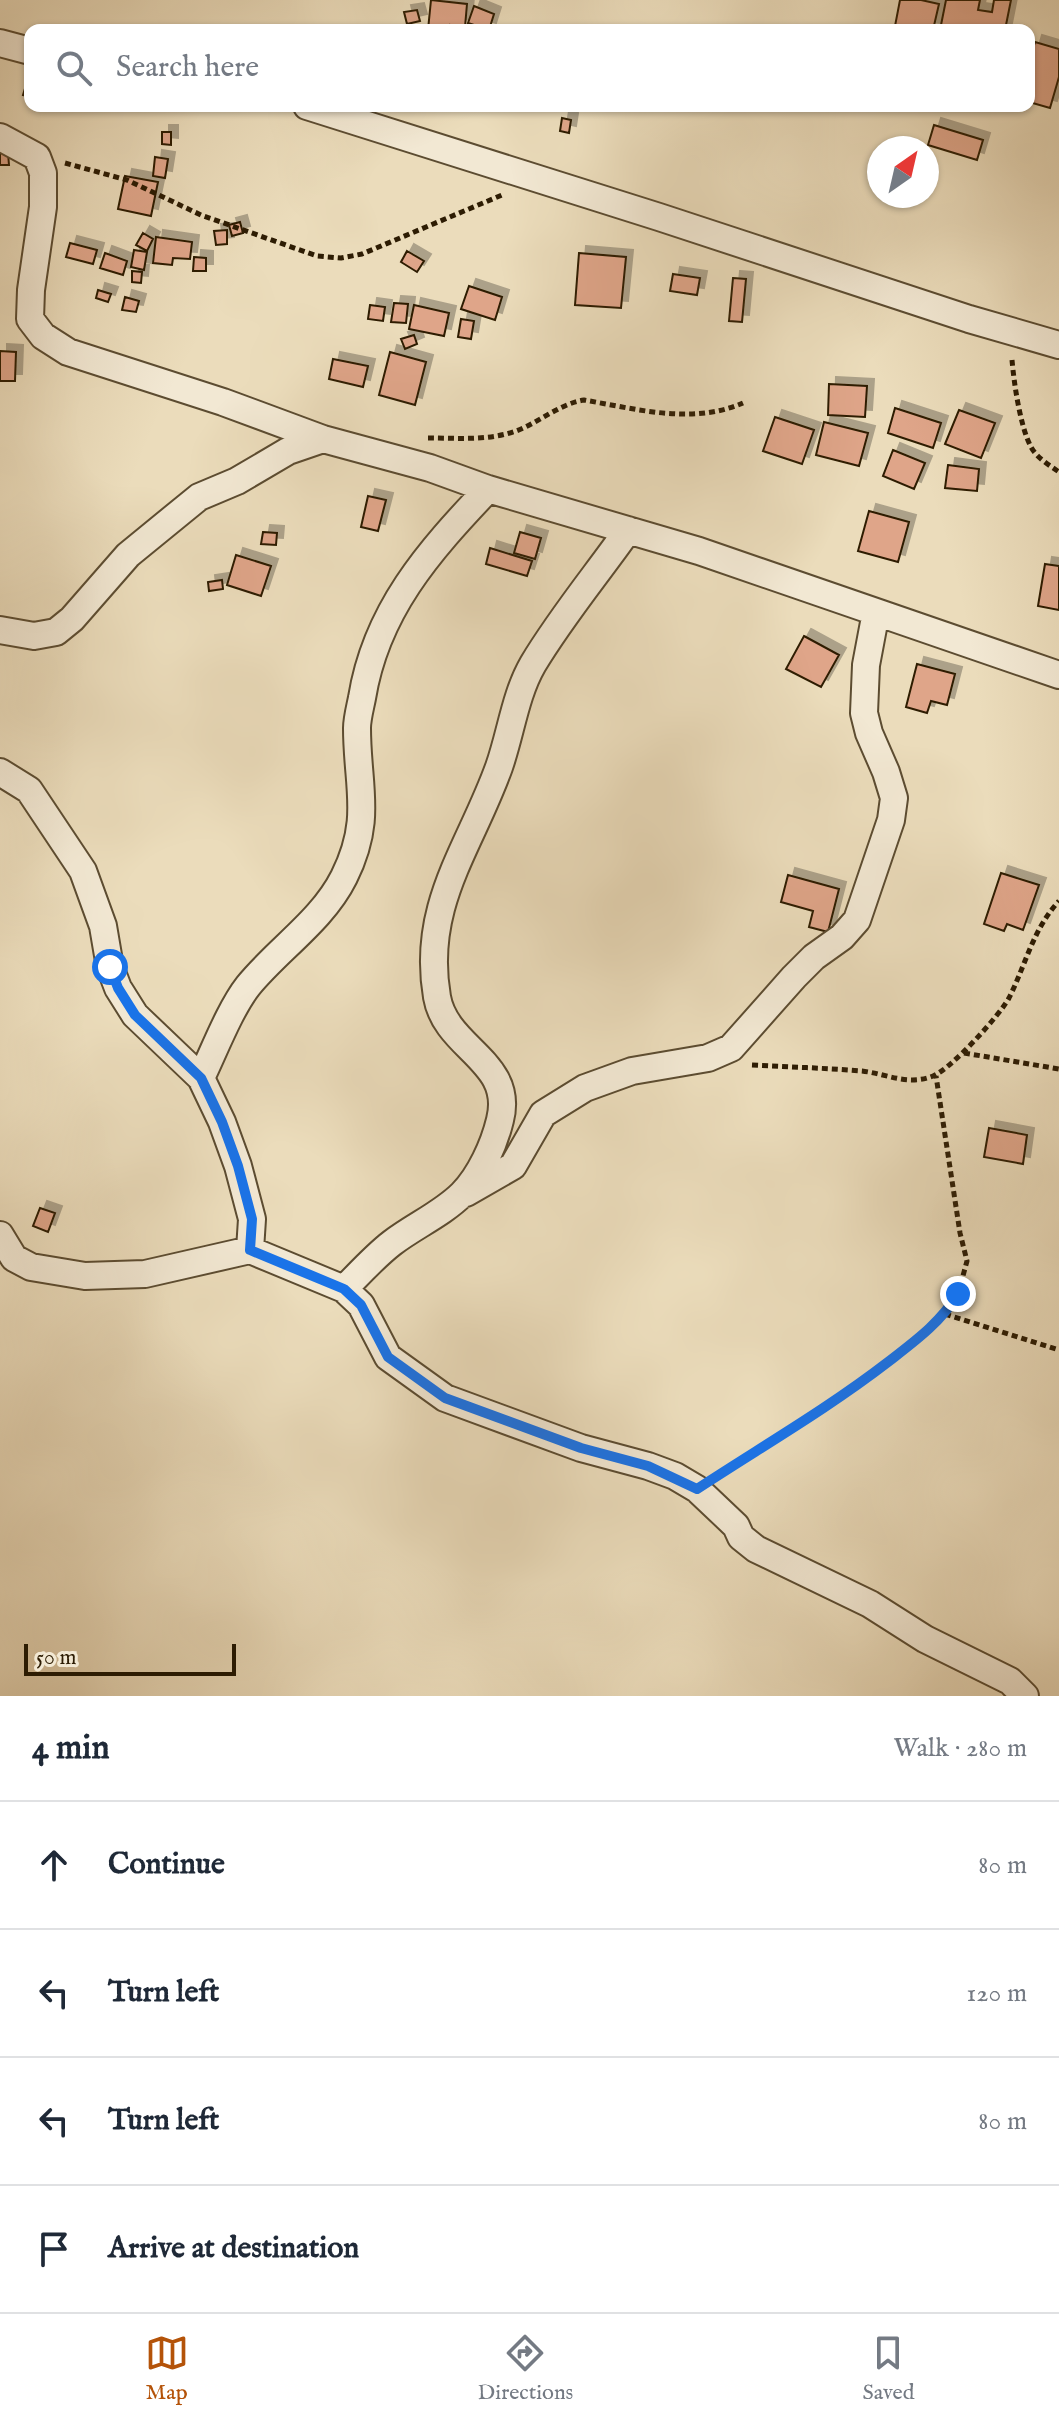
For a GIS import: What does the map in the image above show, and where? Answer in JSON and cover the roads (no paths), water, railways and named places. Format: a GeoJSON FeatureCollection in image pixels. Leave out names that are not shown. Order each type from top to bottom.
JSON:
{"type":"FeatureCollection","features":[{"type":"Feature","properties":{"kind":"street"},"geometry":{"type":"LineString","coordinates":[[0,43],[24,49]]}},
{"type":"Feature","properties":{"kind":"street"},"geometry":{"type":"LineString","coordinates":[[326,112],[1059,345]]}},
{"type":"Feature","properties":{"kind":"street"},"geometry":{"type":"LineString","coordinates":[[0,137],[37,157],[43,173],[43,207],[30,319],[43,336],[68,352],[223,402],[323,439],[430,468],[488,489],[699,551],[1059,675]]}},
{"type":"Feature","properties":{"kind":"street"},"geometry":{"type":"LineString","coordinates":[[0,630],[34,636],[56,632],[72,619],[128,555],[190,504],[288,451],[323,439]]}},
{"type":"Feature","properties":{"kind":"street"},"geometry":{"type":"LineString","coordinates":[[201,1078],[245,989],[314,918],[343,879],[361,824],[362,788],[357,727],[367,667],[377,636],[404,589],[441,539],[488,489]]}},
{"type":"Feature","properties":{"kind":"street"},"geometry":{"type":"LineString","coordinates":[[461,1195],[477,1175],[486,1156],[500,1120],[503,1097],[497,1080],[484,1061],[452,1032],[442,1018],[433,973],[435,939],[444,890],[486,803],[532,666],[628,530]]}},
{"type":"Feature","properties":{"kind":"street"},"geometry":{"type":"LineString","coordinates":[[344,1289],[390,1245],[461,1195],[513,1166],[543,1114],[559,1102],[585,1088],[632,1071],[708,1058],[731,1048],[814,957],[842,937],[857,920],[891,820],[894,798],[864,713],[866,665],[876,612]]}},
{"type":"Feature","properties":{"kind":"street"},"geometry":{"type":"LineString","coordinates":[[0,772],[29,790],[83,871],[103,926],[110,967],[118,988],[135,1015],[201,1078],[238,1166],[252,1219],[250,1250]]}},
{"type":"Feature","properties":{"kind":"street"},"geometry":{"type":"LineString","coordinates":[[0,1235],[14,1258],[31,1267],[85,1276],[145,1274],[250,1250],[344,1289],[361,1305],[388,1357],[445,1398],[581,1448],[648,1466],[697,1489],[756,1549],[870,1604],[925,1639],[1010,1681],[1025,1696]]}}]}
